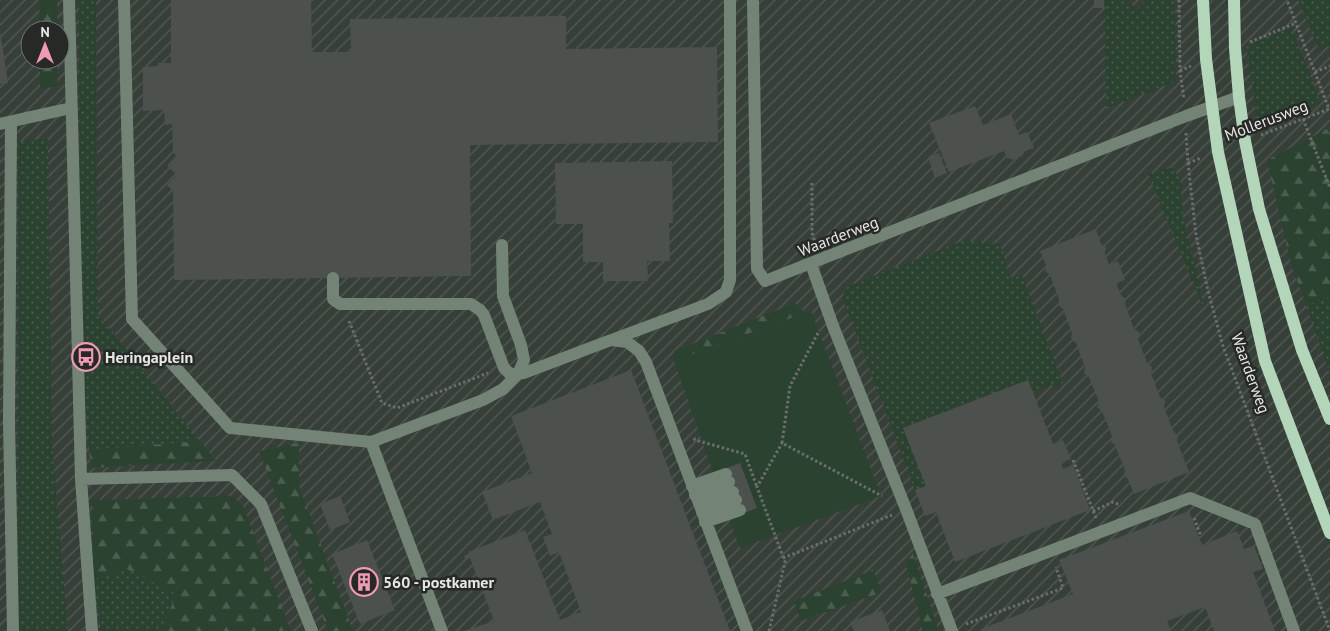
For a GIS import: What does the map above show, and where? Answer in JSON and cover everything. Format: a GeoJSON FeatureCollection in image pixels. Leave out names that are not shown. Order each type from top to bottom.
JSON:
{"type":"FeatureCollection","features":[{"type":"Feature","properties":{"kind":"main road","name":"Waarderweg"},"geometry":{"type":"LineString","coordinates":[[1203,0],[1206,59],[1218,152],[1265,361],[1330,533]]}},
{"type":"Feature","properties":{"kind":"main road"},"geometry":{"type":"LineString","coordinates":[[1234,0],[1239,97],[1245,141],[1259,209],[1302,350],[1330,419]]}},
{"type":"Feature","properties":{"kind":"street"},"geometry":{"type":"LineString","coordinates":[[69,0],[81,479],[92,631]]}},
{"type":"Feature","properties":{"kind":"street"},"geometry":{"type":"LineString","coordinates":[[124,0],[132,319],[230,428],[371,442],[484,400],[503,389],[518,374],[524,360],[521,345],[503,296],[502,245]]}},
{"type":"Feature","properties":{"kind":"street"},"geometry":{"type":"LineString","coordinates":[[333,278],[333,299],[340,304],[471,304],[484,315],[504,368],[510,374],[524,373],[708,304],[726,292],[730,280],[730,0]]}},
{"type":"Feature","properties":{"kind":"street","name":"Waarderweg"},"geometry":{"type":"LineString","coordinates":[[753,0],[757,269],[765,281],[1239,97]]}},
{"type":"Feature","properties":{"kind":"street"},"geometry":{"type":"LineString","coordinates":[[13,631],[5,422],[6,123],[71,108]]}},
{"type":"Feature","properties":{"kind":"street"},"geometry":{"type":"LineString","coordinates":[[811,264],[833,326],[938,594],[958,628]]}},
{"type":"Feature","properties":{"kind":"street"},"geometry":{"type":"LineString","coordinates":[[611,340],[627,342],[639,351],[646,362],[747,631]]}},
{"type":"Feature","properties":{"kind":"street"},"geometry":{"type":"LineString","coordinates":[[371,442],[442,631]]}},
{"type":"Feature","properties":{"kind":"street"},"geometry":{"type":"LineString","coordinates":[[81,479],[232,475],[261,504],[312,631]]}},
{"type":"Feature","properties":{"kind":"street"},"geometry":{"type":"LineString","coordinates":[[698,504],[733,492]]}},
{"type":"Feature","properties":{"kind":"street"},"geometry":{"type":"LineString","coordinates":[[698,504],[733,492]]}},
{"type":"Feature","properties":{"kind":"street"},"geometry":{"type":"LineString","coordinates":[[698,504],[733,492]]}},
{"type":"Feature","properties":{"kind":"street"},"geometry":{"type":"LineString","coordinates":[[938,594],[1190,498],[1255,524],[1294,631]]}},
{"type":"Feature","properties":{"kind":"path","name":"Waarderweg"},"geometry":{"type":"LineString","coordinates":[[1179,0],[1180,71],[1186,116],[1188,163],[1196,235],[1208,291],[1223,346],[1330,631]]}},
{"type":"Feature","properties":{"kind":"path"},"geometry":{"type":"LineString","coordinates":[[1287,0],[1315,72],[1330,66]]}},
{"type":"Feature","properties":{"kind":"path","name":"Mollerusweg"},"geometry":{"type":"LineString","coordinates":[[1245,141],[1329,111],[1315,72]]}},
{"type":"Feature","properties":{"kind":"path"},"geometry":{"type":"LineString","coordinates":[[1303,119],[1330,188]]}},
{"type":"Feature","properties":{"kind":"path","name":"Mollerusweg"},"geometry":{"type":"LineString","coordinates":[[1188,163],[1218,152]]}},
{"type":"Feature","properties":{"kind":"path"},"geometry":{"type":"LineString","coordinates":[[816,246],[825,243]]}},
{"type":"Feature","properties":{"kind":"path"},"geometry":{"type":"LineString","coordinates":[[348,318],[382,403],[397,408],[504,368]]}},
{"type":"Feature","properties":{"kind":"path"},"geometry":{"type":"LineString","coordinates":[[756,487],[782,443],[790,386],[817,333],[833,326]]}},
{"type":"Feature","properties":{"kind":"path"},"geometry":{"type":"LineString","coordinates":[[692,431],[695,440],[745,454],[785,562],[769,631]]}},
{"type":"Feature","properties":{"kind":"path"},"geometry":{"type":"LineString","coordinates":[[782,443],[906,509]]}},
{"type":"Feature","properties":{"kind":"path"},"geometry":{"type":"LineString","coordinates":[[1073,460],[1101,532]]}},
{"type":"Feature","properties":{"kind":"path"},"geometry":{"type":"LineString","coordinates":[[1093,511],[1114,502],[1122,506]]}},
{"type":"Feature","properties":{"kind":"path"},"geometry":{"type":"LineString","coordinates":[[784,558],[906,509]]}},
{"type":"Feature","properties":{"kind":"path"},"geometry":{"type":"LineString","coordinates":[[1193,514],[1201,536]]}},
{"type":"Feature","properties":{"kind":"path"},"geometry":{"type":"LineString","coordinates":[[958,628],[1063,588],[1052,559]]}},
{"type":"Feature","properties":{"kind":"shaded area"},"geometry":{"type":"Polygon","coordinates":[[[0,0],[1330,0],[1330,631],[0,631],[0,0]]]}},
{"type":"Feature","properties":{"kind":"green space"},"geometry":{"type":"Polygon","coordinates":[[[39,0],[57,0],[57,20],[40,20],[39,0]]]}},
{"type":"Feature","properties":{"kind":"green space"},"geometry":{"type":"Polygon","coordinates":[[[79,0],[96,0],[98,314],[200,441],[89,450],[82,377],[79,0]]]}},
{"type":"Feature","properties":{"kind":"green space"},"geometry":{"type":"Polygon","coordinates":[[[1105,0],[1128,0],[1136,10],[1145,0],[1175,0],[1176,81],[1106,109],[1105,0]]]}},
{"type":"Feature","properties":{"kind":"green space"},"geometry":{"type":"Polygon","coordinates":[[[1298,0],[1330,0],[1330,46],[1320,50],[1298,0]]]}},
{"type":"Feature","properties":{"kind":"green space"},"geometry":{"type":"Polygon","coordinates":[[[1292,27],[1321,104],[1258,126],[1246,45],[1292,27]]]}},
{"type":"Feature","properties":{"kind":"green space"},"geometry":{"type":"Polygon","coordinates":[[[40,70],[57,70],[57,87],[40,88],[40,70]]]}},
{"type":"Feature","properties":{"kind":"green space"},"geometry":{"type":"Polygon","coordinates":[[[1327,129],[1330,138],[1330,297],[1306,305],[1291,264],[1267,160],[1327,129]]]}},
{"type":"Feature","properties":{"kind":"green space"},"geometry":{"type":"Polygon","coordinates":[[[48,138],[52,442],[68,631],[18,631],[18,142],[48,138]]]}},
{"type":"Feature","properties":{"kind":"green space"},"geometry":{"type":"Polygon","coordinates":[[[1169,167],[1180,177],[1183,218],[1204,309],[1148,174],[1169,167]]]}},
{"type":"Feature","properties":{"kind":"green space"},"geometry":{"type":"Polygon","coordinates":[[[965,240],[1000,244],[1011,278],[1022,275],[1063,384],[1054,388],[1052,384],[1034,392],[1028,380],[903,428],[925,486],[915,490],[842,297],[848,286],[965,240]]]}},
{"type":"Feature","properties":{"kind":"green space"},"geometry":{"type":"Polygon","coordinates":[[[1330,297],[1330,374],[1306,305],[1330,297]]]}},
{"type":"Feature","properties":{"kind":"green space"},"geometry":{"type":"Polygon","coordinates":[[[795,303],[805,313],[674,361],[674,351],[795,303]]]}},
{"type":"Feature","properties":{"kind":"green space"},"geometry":{"type":"Polygon","coordinates":[[[811,311],[881,496],[740,548],[674,361],[811,311]]]}},
{"type":"Feature","properties":{"kind":"green space"},"geometry":{"type":"Polygon","coordinates":[[[200,441],[216,461],[91,468],[89,450],[200,441]]]}},
{"type":"Feature","properties":{"kind":"green space"},"geometry":{"type":"Polygon","coordinates":[[[299,443],[299,486],[353,631],[328,631],[259,451],[299,443]]]}},
{"type":"Feature","properties":{"kind":"green space"},"geometry":{"type":"Polygon","coordinates":[[[233,496],[244,508],[291,631],[162,631],[176,594],[127,569],[94,579],[91,500],[233,496]]]}},
{"type":"Feature","properties":{"kind":"green space"},"geometry":{"type":"Polygon","coordinates":[[[912,552],[939,631],[923,631],[906,564],[912,552]]]}},
{"type":"Feature","properties":{"kind":"green space"},"geometry":{"type":"Polygon","coordinates":[[[127,569],[176,594],[162,631],[101,631],[94,579],[127,569]]]}},
{"type":"Feature","properties":{"kind":"green space"},"geometry":{"type":"Polygon","coordinates":[[[873,570],[882,592],[801,621],[794,601],[873,570]]]}},
{"type":"Feature","properties":{"kind":"building"},"geometry":{"type":"Polygon","coordinates":[[[171,0],[311,0],[312,52],[351,52],[350,19],[566,16],[566,49],[717,47],[718,142],[470,145],[471,276],[174,280],[173,191],[167,185],[177,175],[167,166],[176,156],[173,152],[172,124],[165,125],[164,110],[143,111],[143,67],[158,66],[158,63],[171,63],[171,0]]]}},
{"type":"Feature","properties":{"kind":"building"},"geometry":{"type":"Polygon","coordinates":[[[1094,0],[1104,0],[1104,8],[1094,8],[1094,0]]]}},
{"type":"Feature","properties":{"kind":"building"},"geometry":{"type":"Polygon","coordinates":[[[0,31],[8,83],[0,84],[0,31]]]}},
{"type":"Feature","properties":{"kind":"building"},"geometry":{"type":"Polygon","coordinates":[[[975,106],[983,125],[1011,114],[1019,135],[1027,132],[1034,148],[1025,151],[1022,156],[1013,160],[1006,157],[1004,151],[949,172],[929,123],[975,106]]]}},
{"type":"Feature","properties":{"kind":"building"},"geometry":{"type":"Polygon","coordinates":[[[939,153],[947,173],[935,178],[928,157],[939,153]]]}},
{"type":"Feature","properties":{"kind":"building"},"geometry":{"type":"Polygon","coordinates":[[[672,161],[673,223],[669,223],[670,261],[647,261],[648,281],[603,281],[603,262],[583,262],[583,224],[556,224],[555,163],[672,161]]]}},
{"type":"Feature","properties":{"kind":"building"},"geometry":{"type":"Polygon","coordinates":[[[1096,229],[1101,244],[1106,247],[1105,253],[1109,265],[1118,261],[1125,280],[1116,283],[1121,295],[1126,299],[1125,304],[1134,329],[1139,332],[1138,339],[1147,363],[1152,367],[1151,373],[1160,397],[1165,401],[1164,407],[1173,431],[1178,436],[1177,441],[1189,472],[1134,494],[1128,479],[1124,475],[1125,470],[1115,445],[1111,442],[1112,436],[1102,411],[1097,407],[1099,402],[1089,377],[1084,373],[1085,367],[1076,343],[1071,338],[1072,333],[1063,309],[1058,305],[1059,299],[1050,275],[1045,271],[1046,265],[1040,251],[1096,229]]]}},
{"type":"Feature","properties":{"kind":"building"},"geometry":{"type":"Polygon","coordinates":[[[631,370],[730,631],[464,631],[494,621],[470,558],[466,560],[464,556],[469,554],[468,552],[525,530],[560,620],[581,612],[559,552],[550,556],[543,537],[552,534],[540,502],[493,520],[482,492],[532,473],[511,416],[631,370]]]}},
{"type":"Feature","properties":{"kind":"building"},"geometry":{"type":"Polygon","coordinates":[[[1028,380],[1053,444],[1063,440],[1071,459],[1061,463],[1063,469],[1073,465],[1090,510],[955,562],[936,512],[925,516],[915,490],[926,486],[903,428],[1028,380]]]}},
{"type":"Feature","properties":{"kind":"building"},"geometry":{"type":"Polygon","coordinates":[[[740,463],[757,508],[741,514],[724,469],[740,463]]]}},
{"type":"Feature","properties":{"kind":"building"},"geometry":{"type":"Polygon","coordinates":[[[340,496],[350,522],[330,530],[320,504],[340,496]]]}},
{"type":"Feature","properties":{"kind":"building"},"geometry":{"type":"Polygon","coordinates":[[[1189,511],[1202,545],[1237,531],[1244,549],[1254,546],[1263,569],[1253,572],[1275,631],[1214,631],[1205,607],[1167,621],[1171,631],[982,631],[981,629],[1073,594],[1059,560],[1189,511]]]}},
{"type":"Feature","properties":{"kind":"building","name":"560 - postkamer"},"geometry":{"type":"Polygon","coordinates":[[[367,540],[395,610],[360,624],[332,554],[367,540]]]}},
{"type":"Feature","properties":{"kind":"building"},"geometry":{"type":"Polygon","coordinates":[[[882,610],[890,631],[854,631],[850,622],[882,610]]]}},
{"type":"Feature","properties":{"kind":"place","name":"Heringaplein"},"geometry":{"type":"Point","coordinates":[86,357]}},
{"type":"Feature","properties":{"kind":"place","name":"560 - postkamer"},"geometry":{"type":"Point","coordinates":[364,582]}}]}
